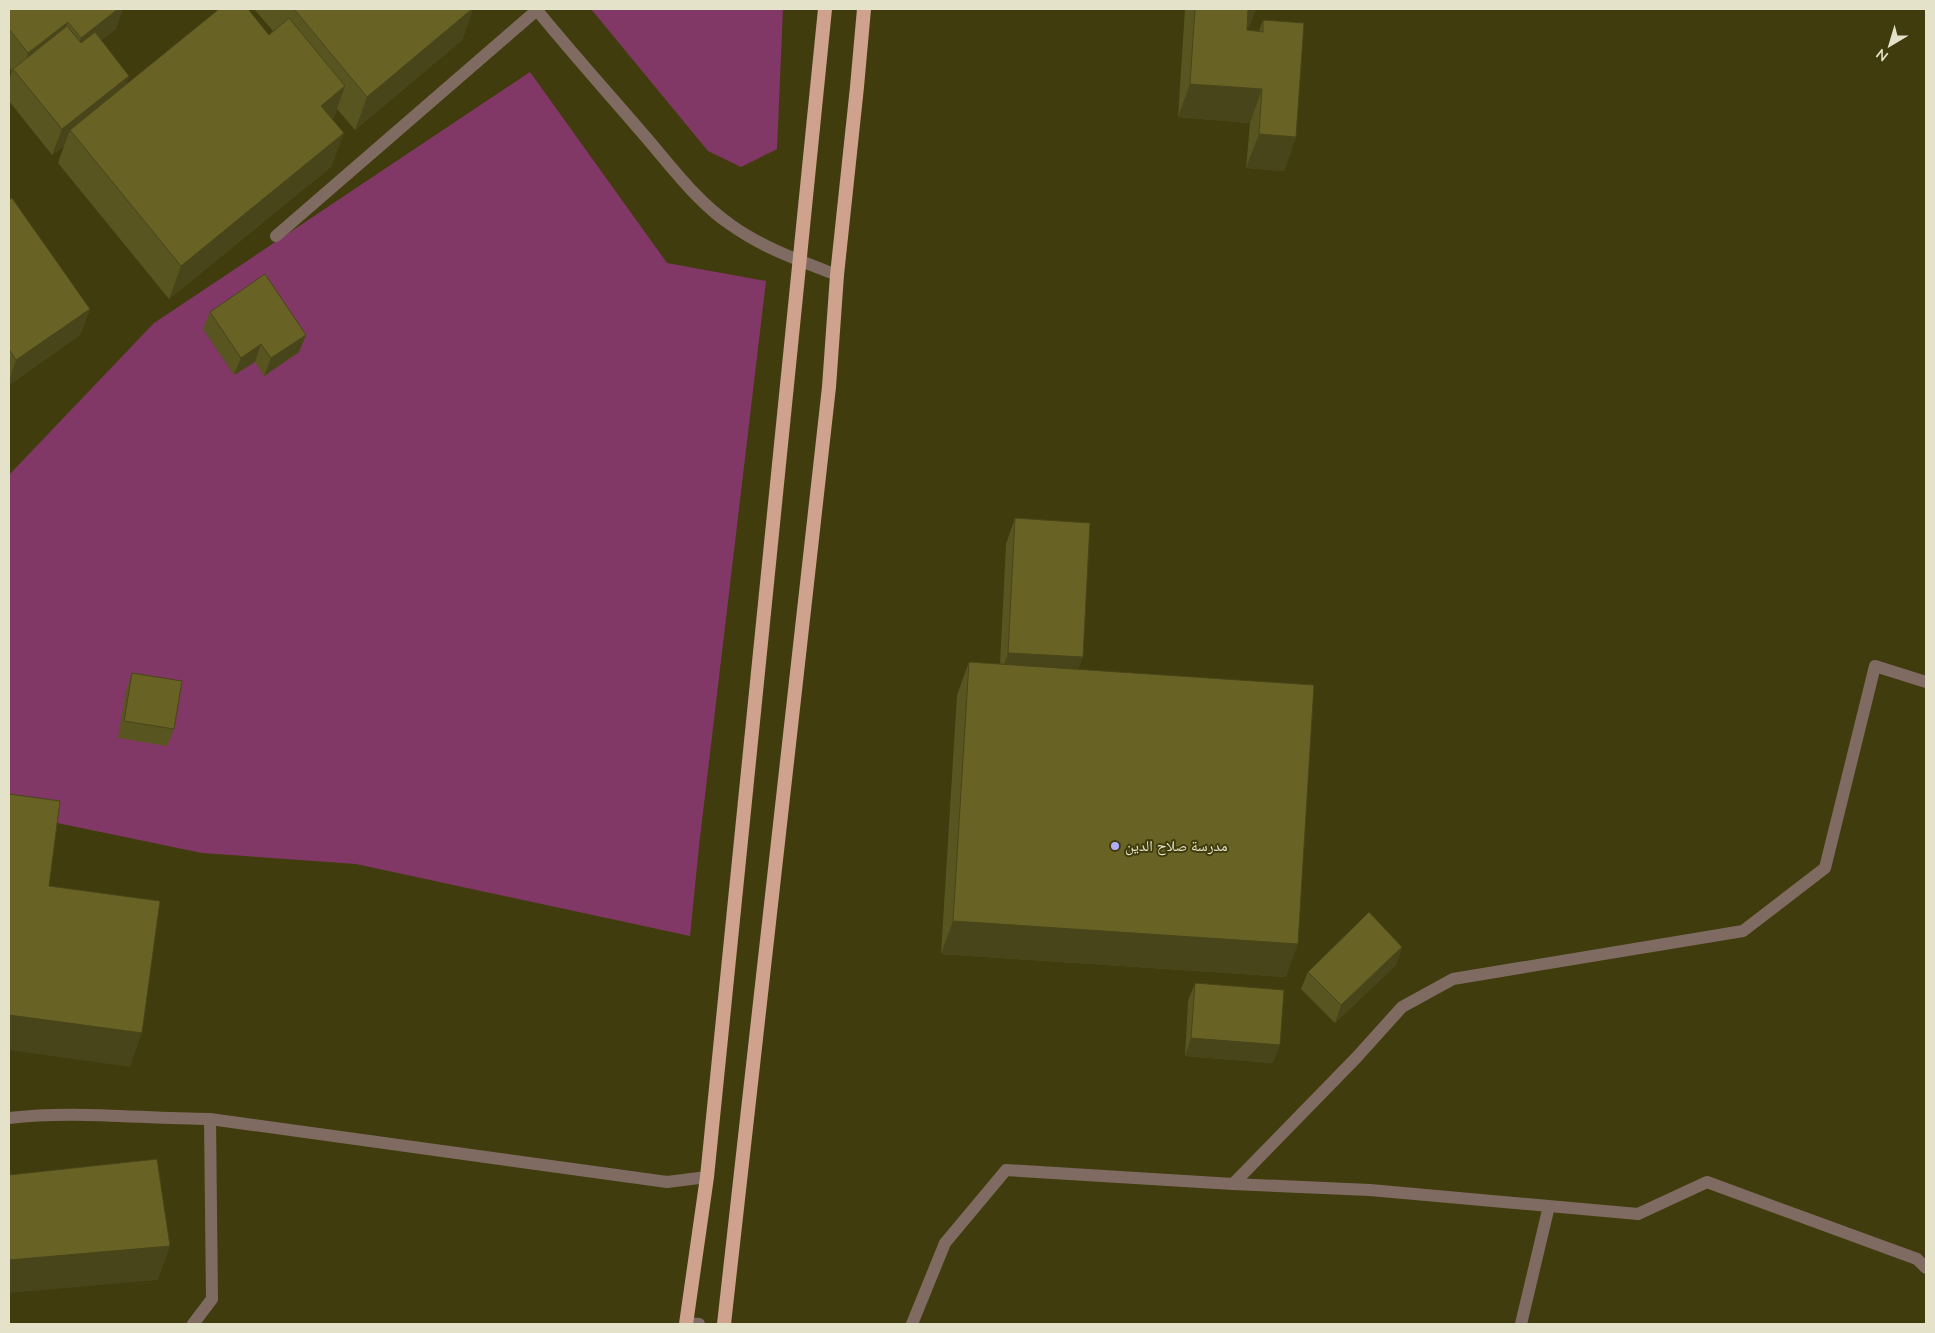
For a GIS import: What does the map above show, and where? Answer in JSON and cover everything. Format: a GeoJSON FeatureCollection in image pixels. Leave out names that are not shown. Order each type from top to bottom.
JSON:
{"type":"FeatureCollection","features":[{"type":"Feature","properties":{"kind":"highway"},"geometry":{"type":"LineString","coordinates":[[690,1324],[707,1177],[824,9]]}},
{"type":"Feature","properties":{"kind":"highway"},"geometry":{"type":"LineString","coordinates":[[724,1324],[829,387],[837,275],[864,9]]}},
{"type":"Feature","properties":{"kind":"street"},"geometry":{"type":"LineString","coordinates":[[276,236],[536,9],[680,177],[708,206],[748,237],[798,260],[837,275]]}},
{"type":"Feature","properties":{"kind":"street"},"geometry":{"type":"LineString","coordinates":[[1233,1184],[1349,1065],[1402,1006],[1453,979],[1743,931],[1825,868],[1875,666],[1926,682]]}},
{"type":"Feature","properties":{"kind":"street"},"geometry":{"type":"LineString","coordinates":[[9,1118],[46,1114],[210,1120],[667,1182],[707,1177]]}},
{"type":"Feature","properties":{"kind":"street"},"geometry":{"type":"LineString","coordinates":[[193,1324],[212,1299],[210,1120]]}},
{"type":"Feature","properties":{"kind":"street"},"geometry":{"type":"LineString","coordinates":[[912,1324],[945,1243],[1006,1170],[1233,1184],[1370,1190],[1638,1214],[1707,1182],[1917,1259],[1926,1268]]}},
{"type":"Feature","properties":{"kind":"street"},"geometry":{"type":"LineString","coordinates":[[1521,1324],[1549,1206]]}},
{"type":"Feature","properties":{"kind":"shaded area"},"geometry":{"type":"Polygon","coordinates":[[[591,9],[783,9],[777,149],[741,167],[708,151],[591,9]]]}},
{"type":"Feature","properties":{"kind":"shaded area"},"geometry":{"type":"Polygon","coordinates":[[[530,72],[667,263],[766,281],[690,936],[356,864],[202,853],[9,813],[9,475],[154,323],[530,72]]]}},
{"type":"Feature","properties":{"kind":"building"},"geometry":{"type":"Polygon","coordinates":[[[9,9],[118,9],[81,38],[68,22],[28,53],[9,29],[9,9]]]}},
{"type":"Feature","properties":{"kind":"building"},"geometry":{"type":"Polygon","coordinates":[[[219,9],[248,9],[269,35],[289,18],[345,86],[321,106],[344,133],[181,266],[70,130],[219,9]]]}},
{"type":"Feature","properties":{"kind":"building"},"geometry":{"type":"Polygon","coordinates":[[[294,9],[472,9],[367,97],[294,9]]]}},
{"type":"Feature","properties":{"kind":"building"},"geometry":{"type":"Polygon","coordinates":[[[1195,9],[1248,9],[1247,30],[1263,32],[1263,20],[1304,23],[1296,137],[1259,134],[1262,89],[1190,84],[1195,9]]]}},
{"type":"Feature","properties":{"kind":"building"},"geometry":{"type":"Polygon","coordinates":[[[67,26],[81,43],[95,32],[129,76],[62,129],[13,69],[67,26]]]}},
{"type":"Feature","properties":{"kind":"building"},"geometry":{"type":"Polygon","coordinates":[[[12,198],[90,309],[16,360],[9,349],[9,200],[12,198]]]}},
{"type":"Feature","properties":{"kind":"building"},"geometry":{"type":"Polygon","coordinates":[[[265,274],[306,335],[271,358],[261,344],[241,358],[210,312],[265,274]]]}},
{"type":"Feature","properties":{"kind":"building"},"geometry":{"type":"Polygon","coordinates":[[[1015,518],[1090,523],[1083,657],[1008,653],[1015,518]]]}},
{"type":"Feature","properties":{"kind":"building"},"geometry":{"type":"Polygon","coordinates":[[[969,662],[1314,685],[1298,944],[953,921],[969,662]]]}},
{"type":"Feature","properties":{"kind":"building"},"geometry":{"type":"Polygon","coordinates":[[[132,673],[182,681],[174,729],[124,721],[132,673]]]}},
{"type":"Feature","properties":{"kind":"building"},"geometry":{"type":"Polygon","coordinates":[[[9,794],[60,801],[49,886],[160,901],[142,1033],[9,1015],[9,794]]]}},
{"type":"Feature","properties":{"kind":"building"},"geometry":{"type":"Polygon","coordinates":[[[1369,912],[1402,947],[1341,1005],[1308,972],[1369,912]]]}},
{"type":"Feature","properties":{"kind":"building"},"geometry":{"type":"Polygon","coordinates":[[[1195,983],[1284,990],[1280,1045],[1191,1038],[1195,983]]]}},
{"type":"Feature","properties":{"kind":"building"},"geometry":{"type":"Polygon","coordinates":[[[157,1159],[170,1246],[9,1260],[9,1175],[157,1159]]]}},
{"type":"Feature","properties":{"kind":"place","name":"مدرسة صلاح الدين"},"geometry":{"type":"Point","coordinates":[1115,846]}}]}
